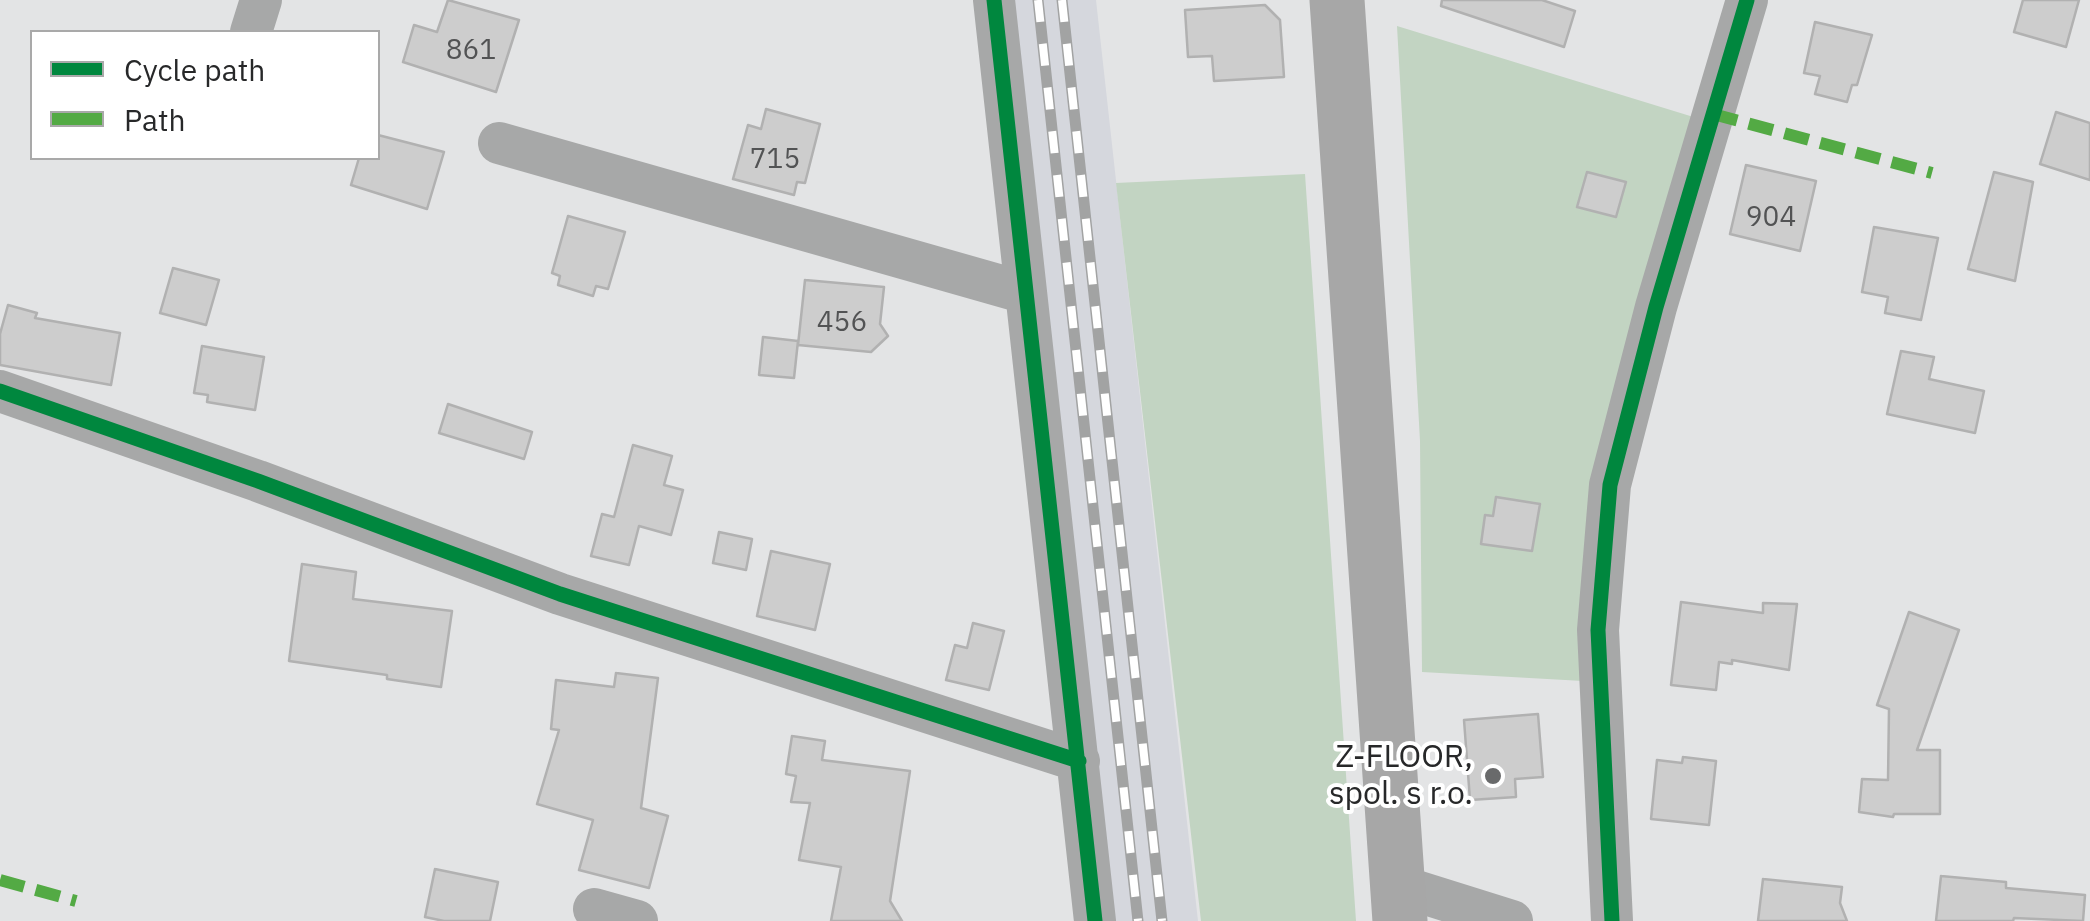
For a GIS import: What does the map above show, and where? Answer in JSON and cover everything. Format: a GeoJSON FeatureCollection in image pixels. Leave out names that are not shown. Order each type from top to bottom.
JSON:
{"type":"FeatureCollection","features":[{"type":"Feature","properties":{"kind":"main road"},"geometry":{"type":"LineString","coordinates":[[1337,0],[1398,903]]}},
{"type":"Feature","properties":{"kind":"street"},"geometry":{"type":"LineString","coordinates":[[252,30],[260,0]]}},
{"type":"Feature","properties":{"kind":"street"},"geometry":{"type":"LineString","coordinates":[[994,0],[1095,921]]}},
{"type":"Feature","properties":{"kind":"street"},"geometry":{"type":"LineString","coordinates":[[1612,921],[1598,630],[1610,485],[1656,307],[1747,0]]}},
{"type":"Feature","properties":{"kind":"street"},"geometry":{"type":"LineString","coordinates":[[499,143],[1026,293]]}},
{"type":"Feature","properties":{"kind":"street"},"geometry":{"type":"LineString","coordinates":[[0,391],[258,481],[560,594],[1079,762]]}},
{"type":"Feature","properties":{"kind":"street"},"geometry":{"type":"LineString","coordinates":[[1398,903],[1512,921]]}},
{"type":"Feature","properties":{"kind":"street"},"geometry":{"type":"LineString","coordinates":[[594,909],[637,921]]}},
{"type":"Feature","properties":{"kind":"shaded area"},"geometry":{"type":"Polygon","coordinates":[[[1003,0],[1096,0],[1198,921],[1105,921],[1003,0]]]}},
{"type":"Feature","properties":{"kind":"green space"},"geometry":{"type":"Polygon","coordinates":[[[1397,26],[1700,119],[1583,681],[1422,672],[1420,441],[1397,26]]]}},
{"type":"Feature","properties":{"kind":"green space"},"geometry":{"type":"Polygon","coordinates":[[[1305,174],[1356,921],[1201,921],[1116,183],[1305,174]]]}},
{"type":"Feature","properties":{"kind":"building"},"geometry":{"type":"Polygon","coordinates":[[[448,0],[519,20],[496,92],[403,62],[414,25],[437,32],[448,0]]]}},
{"type":"Feature","properties":{"kind":"building"},"geometry":{"type":"Polygon","coordinates":[[[1442,0],[1542,0],[1575,11],[1564,47],[1441,6],[1442,0]]]}},
{"type":"Feature","properties":{"kind":"building"},"geometry":{"type":"Polygon","coordinates":[[[2023,0],[2079,0],[2066,47],[2014,32],[2023,0]]]}},
{"type":"Feature","properties":{"kind":"building"},"geometry":{"type":"Polygon","coordinates":[[[1265,5],[1280,20],[1284,77],[1214,81],[1212,56],[1188,57],[1185,10],[1265,5]]]}},
{"type":"Feature","properties":{"kind":"building"},"geometry":{"type":"Polygon","coordinates":[[[1815,22],[1872,35],[1857,85],[1852,85],[1847,102],[1815,94],[1820,76],[1804,73],[1815,22]]]}},
{"type":"Feature","properties":{"kind":"building"},"geometry":{"type":"Polygon","coordinates":[[[766,109],[820,124],[805,183],[797,182],[794,195],[733,179],[748,125],[761,129],[766,109]]]}},
{"type":"Feature","properties":{"kind":"building"},"geometry":{"type":"Polygon","coordinates":[[[2056,112],[2090,123],[2090,180],[2040,164],[2056,112]]]}},
{"type":"Feature","properties":{"kind":"building"},"geometry":{"type":"Polygon","coordinates":[[[380,136],[444,152],[427,209],[351,185],[358,160],[380,160],[380,136]]]}},
{"type":"Feature","properties":{"kind":"building"},"geometry":{"type":"Polygon","coordinates":[[[1746,165],[1816,181],[1800,251],[1730,234],[1746,165]]]}},
{"type":"Feature","properties":{"kind":"building"},"geometry":{"type":"Polygon","coordinates":[[[1587,172],[1626,182],[1616,217],[1577,207],[1587,172]]]}},
{"type":"Feature","properties":{"kind":"building"},"geometry":{"type":"Polygon","coordinates":[[[1994,172],[2033,182],[2015,281],[1968,269],[1994,172]]]}},
{"type":"Feature","properties":{"kind":"building"},"geometry":{"type":"Polygon","coordinates":[[[568,216],[625,232],[608,289],[596,286],[593,296],[558,285],[560,276],[552,273],[568,216]]]}},
{"type":"Feature","properties":{"kind":"building"},"geometry":{"type":"Polygon","coordinates":[[[1874,227],[1938,238],[1921,320],[1885,313],[1888,297],[1862,292],[1874,227]]]}},
{"type":"Feature","properties":{"kind":"building"},"geometry":{"type":"Polygon","coordinates":[[[173,268],[219,280],[206,325],[160,313],[173,268]]]}},
{"type":"Feature","properties":{"kind":"building"},"geometry":{"type":"Polygon","coordinates":[[[805,280],[884,287],[880,324],[888,336],[871,352],[798,345],[805,280]]]}},
{"type":"Feature","properties":{"kind":"building"},"geometry":{"type":"Polygon","coordinates":[[[8,305],[37,313],[35,318],[120,333],[111,385],[0,365],[0,334],[8,305]]]}},
{"type":"Feature","properties":{"kind":"building"},"geometry":{"type":"Polygon","coordinates":[[[763,337],[798,341],[794,378],[759,375],[763,337]]]}},
{"type":"Feature","properties":{"kind":"building"},"geometry":{"type":"Polygon","coordinates":[[[202,346],[264,357],[255,410],[207,402],[208,395],[194,393],[202,346]]]}},
{"type":"Feature","properties":{"kind":"building"},"geometry":{"type":"Polygon","coordinates":[[[1901,351],[1934,357],[1929,379],[1984,391],[1975,433],[1887,414],[1901,351]]]}},
{"type":"Feature","properties":{"kind":"building"},"geometry":{"type":"Polygon","coordinates":[[[448,404],[532,432],[524,459],[439,433],[448,404]]]}},
{"type":"Feature","properties":{"kind":"building"},"geometry":{"type":"Polygon","coordinates":[[[633,445],[672,456],[664,485],[683,490],[671,535],[639,526],[629,565],[591,556],[602,514],[614,517],[633,445]]]}},
{"type":"Feature","properties":{"kind":"building"},"geometry":{"type":"Polygon","coordinates":[[[1496,497],[1540,504],[1532,551],[1481,544],[1485,515],[1493,516],[1496,497]]]}},
{"type":"Feature","properties":{"kind":"building"},"geometry":{"type":"Polygon","coordinates":[[[719,532],[752,539],[746,570],[713,563],[719,532]]]}},
{"type":"Feature","properties":{"kind":"building"},"geometry":{"type":"Polygon","coordinates":[[[771,551],[830,564],[815,630],[757,616],[771,551]]]}},
{"type":"Feature","properties":{"kind":"building"},"geometry":{"type":"Polygon","coordinates":[[[302,564],[356,572],[353,599],[452,611],[441,687],[289,661],[302,564]]]}},
{"type":"Feature","properties":{"kind":"building"},"geometry":{"type":"Polygon","coordinates":[[[1681,602],[1763,613],[1763,603],[1797,604],[1789,670],[1732,660],[1732,664],[1719,662],[1716,690],[1671,685],[1681,602]]]}},
{"type":"Feature","properties":{"kind":"building"},"geometry":{"type":"Polygon","coordinates":[[[1909,612],[1959,630],[1917,750],[1940,750],[1940,814],[1893,817],[1859,812],[1862,779],[1888,780],[1889,709],[1877,705],[1909,612]]]}},
{"type":"Feature","properties":{"kind":"building"},"geometry":{"type":"Polygon","coordinates":[[[973,623],[1004,631],[989,690],[946,680],[955,645],[967,648],[973,623]]]}},
{"type":"Feature","properties":{"kind":"building"},"geometry":{"type":"Polygon","coordinates":[[[616,673],[658,678],[641,808],[668,816],[649,888],[579,870],[593,820],[537,804],[559,730],[551,729],[556,680],[614,687],[616,673]]]}},
{"type":"Feature","properties":{"kind":"building"},"geometry":{"type":"Polygon","coordinates":[[[1538,714],[1543,777],[1515,779],[1516,797],[1470,800],[1464,720],[1538,714]]]}},
{"type":"Feature","properties":{"kind":"building"},"geometry":{"type":"Polygon","coordinates":[[[792,736],[825,741],[822,760],[910,771],[890,901],[902,921],[831,921],[841,867],[799,860],[810,803],[791,802],[796,776],[786,774],[792,736]]]}},
{"type":"Feature","properties":{"kind":"building"},"geometry":{"type":"Polygon","coordinates":[[[1683,757],[1716,761],[1709,825],[1651,819],[1657,760],[1682,763],[1683,757]]]}},
{"type":"Feature","properties":{"kind":"building"},"geometry":{"type":"Polygon","coordinates":[[[435,869],[498,882],[490,921],[425,917],[435,869]]]}},
{"type":"Feature","properties":{"kind":"building"},"geometry":{"type":"Polygon","coordinates":[[[1941,876],[2006,882],[2006,888],[2085,895],[2083,921],[1936,921],[1941,876]]]}},
{"type":"Feature","properties":{"kind":"building"},"geometry":{"type":"Polygon","coordinates":[[[1763,879],[1842,887],[1840,903],[1847,921],[1758,921],[1763,879]]]}},
{"type":"Feature","properties":{"kind":"railway"},"geometry":{"type":"LineString","coordinates":[[1038,0],[1138,921]]}},
{"type":"Feature","properties":{"kind":"railway"},"geometry":{"type":"LineString","coordinates":[[1062,0],[1162,921]]}},
{"type":"Feature","properties":{"kind":"marked path"},"geometry":{"type":"LineString","coordinates":[[1713,114],[1932,173]]}},
{"type":"Feature","properties":{"kind":"marked path"},"geometry":{"type":"LineString","coordinates":[[0,880],[76,901]]}},
{"type":"Feature","properties":{"kind":"cycle path"},"geometry":{"type":"LineString","coordinates":[[994,0],[1095,921]]}},
{"type":"Feature","properties":{"kind":"cycle path"},"geometry":{"type":"LineString","coordinates":[[1612,921],[1598,630],[1610,485],[1656,307],[1747,0]]}},
{"type":"Feature","properties":{"kind":"cycle path"},"geometry":{"type":"LineString","coordinates":[[0,391],[258,481],[560,594],[1079,761]]}},
{"type":"Feature","properties":{"kind":"place","name":"Z-FLOOR, spol. s r.o."},"geometry":{"type":"Point","coordinates":[1493,776]}}]}
